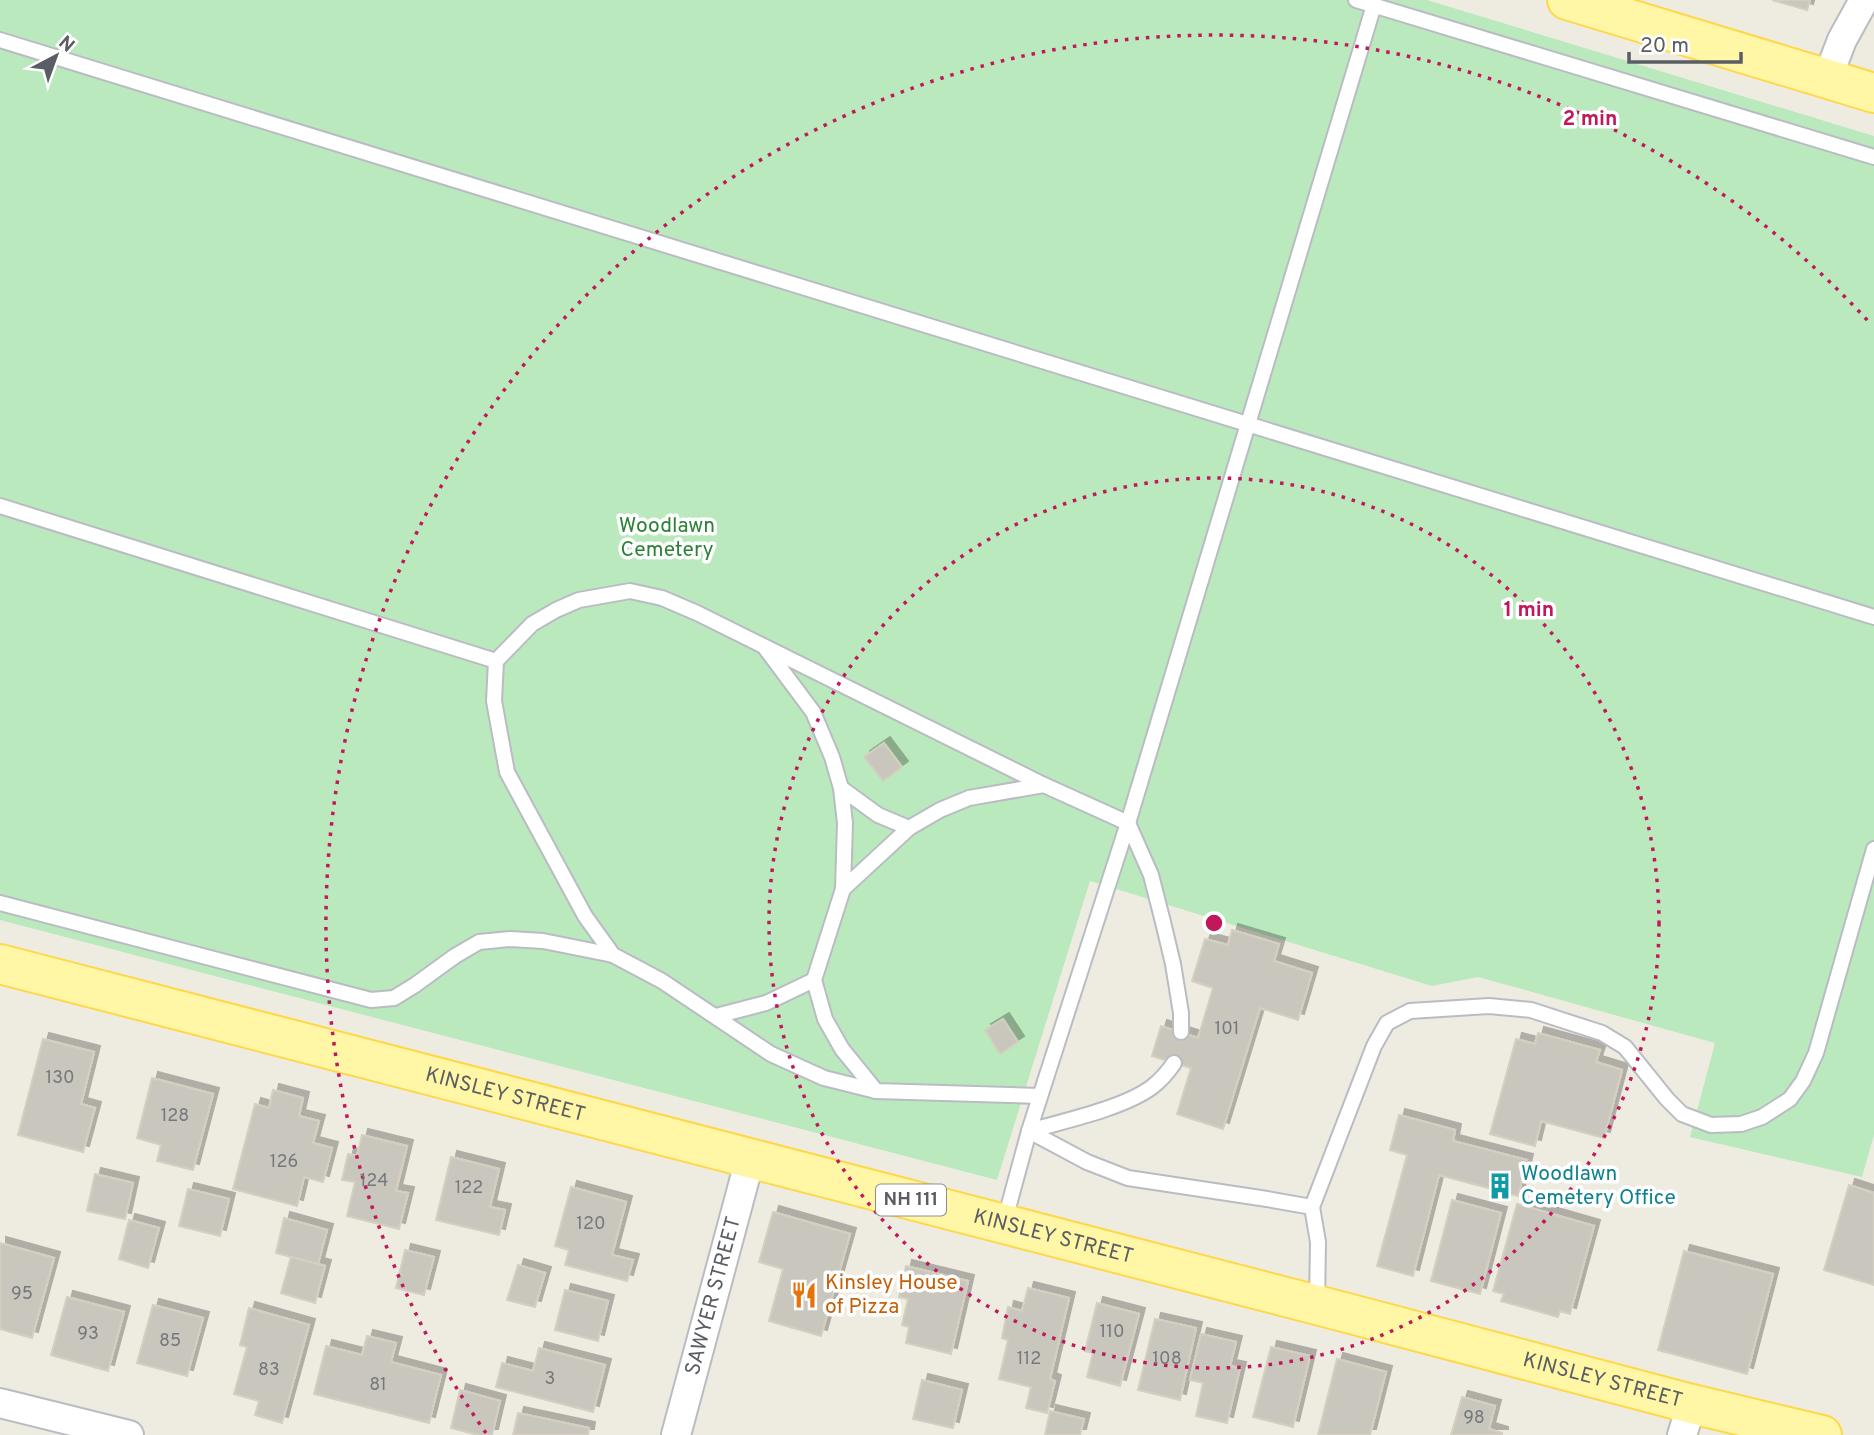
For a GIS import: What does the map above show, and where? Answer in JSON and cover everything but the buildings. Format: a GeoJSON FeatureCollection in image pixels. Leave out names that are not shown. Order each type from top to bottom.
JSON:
{"type":"FeatureCollection","features":[{"type":"Feature","properties":{"kind":"main road"},"geometry":{"type":"LineString","coordinates":[[1567,0],[1874,93]]}},
{"type":"Feature","properties":{"kind":"main road","name":"KINSLEY STREET"},"geometry":{"type":"LineString","coordinates":[[0,964],[1317,1305],[1687,1419],[1822,1435]]}},
{"type":"Feature","properties":{"kind":"street"},"geometry":{"type":"LineString","coordinates":[[1827,79],[1842,40],[1864,0]]}},
{"type":"Feature","properties":{"kind":"street","name":"SAWYER STREET"},"geometry":{"type":"LineString","coordinates":[[676,1435],[750,1159]]}},
{"type":"Feature","properties":{"kind":"street"},"geometry":{"type":"LineString","coordinates":[[0,1403],[129,1435]]}},
{"type":"Feature","properties":{"kind":"lane"},"geometry":{"type":"LineString","coordinates":[[1356,0],[1874,157]]}},
{"type":"Feature","properties":{"kind":"lane"},"geometry":{"type":"LineString","coordinates":[[1003,1224],[1029,1131],[1128,823],[1374,5]]}},
{"type":"Feature","properties":{"kind":"lane"},"geometry":{"type":"LineString","coordinates":[[0,40],[1874,617]]}},
{"type":"Feature","properties":{"kind":"lane"},"geometry":{"type":"LineString","coordinates":[[0,506],[496,661]]}},
{"type":"Feature","properties":{"kind":"lane"},"geometry":{"type":"LineString","coordinates":[[613,955],[585,916],[507,772],[494,701],[496,661],[532,624],[579,600],[630,591],[673,603],[1044,785],[1128,823],[1151,875],[1163,922],[1173,964],[1181,1013],[1181,1032]]}},
{"type":"Feature","properties":{"kind":"lane"},"geometry":{"type":"LineString","coordinates":[[763,645],[813,712],[832,757],[841,788],[845,823],[843,889],[814,980],[825,1019],[842,1049],[876,1091]]}},
{"type":"Feature","properties":{"kind":"lane"},"geometry":{"type":"LineString","coordinates":[[843,889],[909,828],[940,810],[969,798],[1044,785]]}},
{"type":"Feature","properties":{"kind":"lane"},"geometry":{"type":"LineString","coordinates":[[841,788],[878,815],[909,828]]}},
{"type":"Feature","properties":{"kind":"lane"},"geometry":{"type":"LineString","coordinates":[[1317,1305],[1318,1242],[1312,1207],[1374,1046],[1387,1023],[1410,1011],[1489,1006],[1531,1010],[1602,1033],[1625,1047],[1682,1114],[1711,1125],[1741,1124],[1762,1117],[1790,1099],[1803,1081],[1816,1053],[1874,849]]}},
{"type":"Feature","properties":{"kind":"lane"},"geometry":{"type":"LineString","coordinates":[[0,903],[371,1000],[394,998],[479,942],[543,940],[613,955],[662,981],[771,1054],[824,1078],[876,1091],[1040,1096]]}},
{"type":"Feature","properties":{"kind":"lane"},"geometry":{"type":"LineString","coordinates":[[716,1016],[766,1003],[814,980]]}},
{"type":"Feature","properties":{"kind":"lane"},"geometry":{"type":"LineString","coordinates":[[1029,1131],[1125,1102],[1151,1088],[1174,1063]]}},
{"type":"Feature","properties":{"kind":"lane"},"geometry":{"type":"LineString","coordinates":[[1029,1131],[1087,1162],[1128,1178],[1312,1207]]}},
{"type":"Feature","properties":{"kind":"green space","name":"Woodlawn Cemetery"},"geometry":{"type":"Polygon","coordinates":[[[0,0],[1427,0],[1874,136],[1874,1135],[1862,1177],[1690,1137],[1715,1043],[1478,977],[1432,986],[1090,881],[997,1180],[0,920],[0,0]]]}},
{"type":"Feature","properties":{"kind":"place","name":"Woodlawn Cemetery Office"},"geometry":{"type":"Point","coordinates":[1500,1186]}},
{"type":"Feature","properties":{"kind":"place","name":"Kinsley House of Pizza"},"geometry":{"type":"Point","coordinates":[804,1295]}}]}
